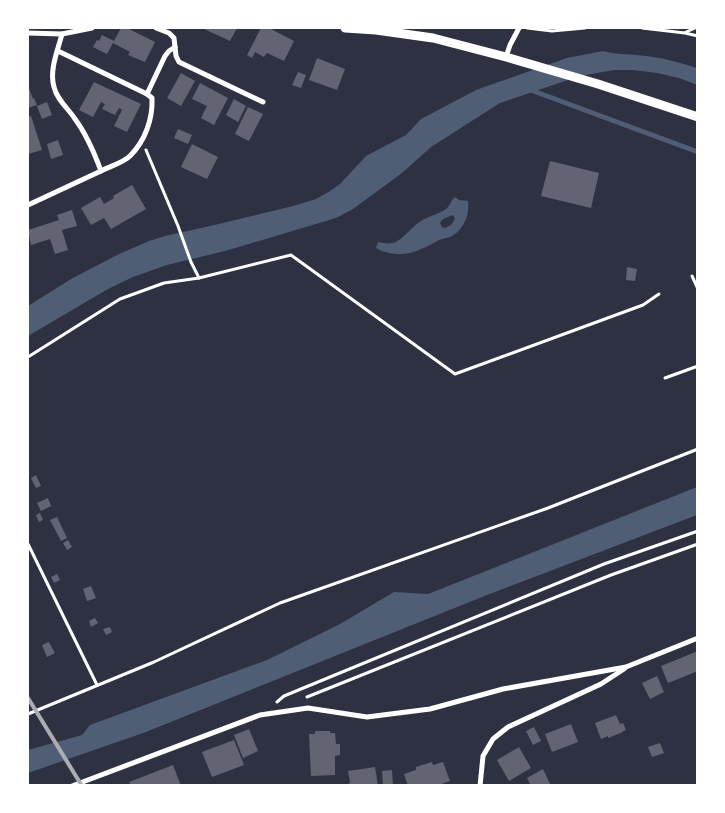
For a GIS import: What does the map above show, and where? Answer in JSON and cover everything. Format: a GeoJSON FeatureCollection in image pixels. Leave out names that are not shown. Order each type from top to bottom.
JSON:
{"type":"FeatureCollection","features":[{"type":"Feature","properties":{"kind":"main road"},"geometry":{"type":"LineString","coordinates":[[344,28],[376,30],[433,38],[598,84],[698,117]]}},
{"type":"Feature","properties":{"kind":"street"},"geometry":{"type":"LineString","coordinates":[[28,33],[62,34],[92,28]]}},
{"type":"Feature","properties":{"kind":"street"},"geometry":{"type":"LineString","coordinates":[[156,28],[174,38],[176,56],[179,62],[263,102]]}},
{"type":"Feature","properties":{"kind":"street"},"geometry":{"type":"LineString","coordinates":[[506,57],[510,45],[520,28]]}},
{"type":"Feature","properties":{"kind":"street"},"geometry":{"type":"LineString","coordinates":[[62,34],[54,68],[54,86],[58,97],[75,118],[89,142],[101,171]]}},
{"type":"Feature","properties":{"kind":"street"},"geometry":{"type":"LineString","coordinates":[[147,94],[165,56],[175,47]]}},
{"type":"Feature","properties":{"kind":"street"},"geometry":{"type":"LineString","coordinates":[[28,205],[129,157],[142,140],[150,122],[152,98],[147,94],[58,51]]}},
{"type":"Feature","properties":{"kind":"street"},"geometry":{"type":"LineString","coordinates":[[72,786],[260,716],[308,708],[367,717],[430,709],[503,689],[626,667],[698,638]]}},
{"type":"Feature","properties":{"kind":"street"},"geometry":{"type":"LineString","coordinates":[[480,786],[483,756],[493,739],[508,727],[601,684],[626,667]]}},
{"type":"Feature","properties":{"kind":"lane"},"geometry":{"type":"LineString","coordinates":[[692,276],[698,289]]}},
{"type":"Feature","properties":{"kind":"lane"},"geometry":{"type":"LineString","coordinates":[[665,378],[698,366]]}},
{"type":"Feature","properties":{"kind":"path"},"geometry":{"type":"LineString","coordinates":[[520,28],[552,31],[586,28]]}},
{"type":"Feature","properties":{"kind":"path"},"geometry":{"type":"LineString","coordinates":[[642,28],[698,36]]}},
{"type":"Feature","properties":{"kind":"path"},"geometry":{"type":"LineString","coordinates":[[685,33],[695,28]]}},
{"type":"Feature","properties":{"kind":"path"},"geometry":{"type":"LineString","coordinates":[[142,140],[199,278]]}},
{"type":"Feature","properties":{"kind":"path"},"geometry":{"type":"LineString","coordinates":[[28,357],[120,299],[164,283],[199,278],[291,255],[455,374],[643,305],[659,294]]}},
{"type":"Feature","properties":{"kind":"path"},"geometry":{"type":"LineString","coordinates":[[28,714],[154,662],[280,603],[548,508],[698,449]]}},
{"type":"Feature","properties":{"kind":"path"},"geometry":{"type":"LineString","coordinates":[[260,716],[284,696],[604,564],[698,530]]}},
{"type":"Feature","properties":{"kind":"path"},"geometry":{"type":"LineString","coordinates":[[28,544],[97,685]]}},
{"type":"Feature","properties":{"kind":"path"},"geometry":{"type":"LineString","coordinates":[[306,697],[611,576],[698,544]]}},
{"type":"Feature","properties":{"kind":"water"},"geometry":{"type":"Polygon","coordinates":[[[603,51],[660,58],[697,68],[697,85],[679,78],[657,73],[614,70],[580,76],[500,103],[431,147],[402,173],[353,209],[336,218],[225,251],[167,265],[133,277],[108,289],[28,336],[28,306],[71,279],[119,254],[165,236],[316,199],[340,184],[366,156],[406,135],[421,119],[476,90],[567,58],[603,51]]]}},
{"type":"Feature","properties":{"kind":"water"},"geometry":{"type":"Polygon","coordinates":[[[454,198],[468,201],[467,217],[462,227],[455,234],[410,253],[393,254],[376,248],[378,242],[393,243],[397,241],[421,221],[446,209],[454,198]],[[453,215],[443,219],[440,223],[445,228],[451,225],[455,219],[453,215]]]}},
{"type":"Feature","properties":{"kind":"water"},"geometry":{"type":"Polygon","coordinates":[[[697,487],[697,515],[482,597],[146,732],[28,773],[28,750],[82,735],[90,725],[267,660],[340,624],[394,592],[428,594],[697,487]]]}},
{"type":"Feature","properties":{"kind":"building"},"geometry":{"type":"Polygon","coordinates":[[[121,28],[127,28],[155,42],[145,62],[128,55],[130,52],[113,43],[107,54],[93,47],[102,35],[114,41],[121,28]]]}},
{"type":"Feature","properties":{"kind":"building"},"geometry":{"type":"Polygon","coordinates":[[[202,28],[237,28],[230,41],[202,28]]]}},
{"type":"Feature","properties":{"kind":"building"},"geometry":{"type":"Polygon","coordinates":[[[261,28],[269,28],[294,41],[284,61],[267,53],[264,57],[255,52],[252,58],[247,55],[261,28]]]}},
{"type":"Feature","properties":{"kind":"building"},"geometry":{"type":"Polygon","coordinates":[[[317,58],[345,69],[337,90],[309,80],[317,58]]]}},
{"type":"Feature","properties":{"kind":"building"},"geometry":{"type":"Polygon","coordinates":[[[298,72],[306,75],[301,88],[292,85],[298,72]]]}},
{"type":"Feature","properties":{"kind":"building"},"geometry":{"type":"Polygon","coordinates":[[[181,73],[195,81],[181,106],[167,98],[181,73]]]}},
{"type":"Feature","properties":{"kind":"building"},"geometry":{"type":"Polygon","coordinates":[[[94,82],[141,104],[127,132],[114,126],[122,110],[119,108],[115,115],[102,109],[105,104],[101,102],[93,117],[79,110],[94,82]]]}},
{"type":"Feature","properties":{"kind":"building"},"geometry":{"type":"Polygon","coordinates":[[[200,83],[228,98],[214,125],[201,118],[207,106],[192,99],[200,83]]]}},
{"type":"Feature","properties":{"kind":"building"},"geometry":{"type":"Polygon","coordinates":[[[28,85],[37,105],[28,108],[28,85]]]}},
{"type":"Feature","properties":{"kind":"building"},"geometry":{"type":"Polygon","coordinates":[[[234,99],[246,106],[238,122],[226,115],[234,99]]]}},
{"type":"Feature","properties":{"kind":"building"},"geometry":{"type":"Polygon","coordinates":[[[47,102],[52,115],[42,119],[37,106],[47,102]]]}},
{"type":"Feature","properties":{"kind":"building"},"geometry":{"type":"Polygon","coordinates":[[[248,107],[263,114],[249,141],[235,134],[248,107]]]}},
{"type":"Feature","properties":{"kind":"building"},"geometry":{"type":"Polygon","coordinates":[[[31,116],[42,150],[28,154],[28,117],[31,116]]]}},
{"type":"Feature","properties":{"kind":"building"},"geometry":{"type":"Polygon","coordinates":[[[178,129],[192,135],[188,144],[174,138],[178,129]]]}},
{"type":"Feature","properties":{"kind":"building"},"geometry":{"type":"Polygon","coordinates":[[[58,140],[63,155],[51,159],[47,144],[58,140]]]}},
{"type":"Feature","properties":{"kind":"building"},"geometry":{"type":"Polygon","coordinates":[[[192,144],[218,157],[207,179],[181,167],[192,144]]]}},
{"type":"Feature","properties":{"kind":"building"},"geometry":{"type":"Polygon","coordinates":[[[550,161],[599,173],[591,208],[541,196],[550,161]]]}},
{"type":"Feature","properties":{"kind":"building"},"geometry":{"type":"Polygon","coordinates":[[[132,185],[146,209],[111,229],[104,218],[91,225],[81,208],[100,197],[104,204],[114,198],[113,196],[132,185]]]}},
{"type":"Feature","properties":{"kind":"building"},"geometry":{"type":"Polygon","coordinates":[[[72,210],[77,226],[62,230],[68,250],[55,254],[50,239],[31,245],[28,230],[59,220],[57,215],[72,210]]]}},
{"type":"Feature","properties":{"kind":"building"},"geometry":{"type":"Polygon","coordinates":[[[627,267],[637,269],[635,281],[626,280],[627,267]]]}},
{"type":"Feature","properties":{"kind":"building"},"geometry":{"type":"Polygon","coordinates":[[[36,475],[41,486],[36,488],[31,478],[36,475]]]}},
{"type":"Feature","properties":{"kind":"building"},"geometry":{"type":"Polygon","coordinates":[[[48,498],[51,506],[41,511],[37,503],[48,498]]]}},
{"type":"Feature","properties":{"kind":"building"},"geometry":{"type":"Polygon","coordinates":[[[40,513],[43,520],[39,522],[36,515],[40,513]]]}},
{"type":"Feature","properties":{"kind":"building"},"geometry":{"type":"Polygon","coordinates":[[[57,517],[67,538],[61,541],[50,520],[57,517]]]}},
{"type":"Feature","properties":{"kind":"building"},"geometry":{"type":"Polygon","coordinates":[[[68,540],[72,547],[67,550],[63,543],[68,540]]]}},
{"type":"Feature","properties":{"kind":"building"},"geometry":{"type":"Polygon","coordinates":[[[57,574],[60,580],[54,583],[51,577],[57,574]]]}},
{"type":"Feature","properties":{"kind":"building"},"geometry":{"type":"Polygon","coordinates":[[[91,586],[96,598],[87,601],[83,589],[91,586]]]}},
{"type":"Feature","properties":{"kind":"building"},"geometry":{"type":"Polygon","coordinates":[[[95,618],[98,623],[91,627],[89,621],[95,618]]]}},
{"type":"Feature","properties":{"kind":"building"},"geometry":{"type":"Polygon","coordinates":[[[110,627],[112,632],[106,635],[103,629],[110,627]]]}},
{"type":"Feature","properties":{"kind":"building"},"geometry":{"type":"Polygon","coordinates":[[[49,642],[55,653],[47,657],[42,645],[49,642]]]}},
{"type":"Feature","properties":{"kind":"building"},"geometry":{"type":"Polygon","coordinates":[[[698,651],[698,671],[668,683],[661,666],[698,651]]]}},
{"type":"Feature","properties":{"kind":"building"},"geometry":{"type":"Polygon","coordinates":[[[657,676],[664,692],[650,699],[642,683],[657,676]]]}},
{"type":"Feature","properties":{"kind":"building"},"geometry":{"type":"Polygon","coordinates":[[[616,715],[620,724],[623,723],[626,730],[601,739],[595,723],[616,715]]]}},
{"type":"Feature","properties":{"kind":"building"},"geometry":{"type":"Polygon","coordinates":[[[571,724],[578,742],[552,752],[545,734],[571,724]]]}},
{"type":"Feature","properties":{"kind":"building"},"geometry":{"type":"Polygon","coordinates":[[[534,727],[541,741],[533,745],[526,731],[534,727]]]}},
{"type":"Feature","properties":{"kind":"building"},"geometry":{"type":"Polygon","coordinates":[[[249,729],[258,751],[243,758],[234,735],[249,729]]]}},
{"type":"Feature","properties":{"kind":"building"},"geometry":{"type":"Polygon","coordinates":[[[315,731],[335,733],[336,744],[340,744],[340,755],[335,756],[335,775],[311,776],[309,734],[315,734],[315,731]]]}},
{"type":"Feature","properties":{"kind":"building"},"geometry":{"type":"Polygon","coordinates":[[[234,740],[244,765],[212,777],[202,752],[234,740]]]}},
{"type":"Feature","properties":{"kind":"building"},"geometry":{"type":"Polygon","coordinates":[[[660,743],[664,753],[652,757],[648,747],[660,743]]]}},
{"type":"Feature","properties":{"kind":"building"},"geometry":{"type":"Polygon","coordinates":[[[519,747],[531,768],[509,781],[497,760],[519,747]]]}},
{"type":"Feature","properties":{"kind":"building"},"geometry":{"type":"Polygon","coordinates":[[[432,762],[433,765],[443,762],[450,781],[436,786],[408,786],[404,774],[416,770],[416,767],[432,762]]]}},
{"type":"Feature","properties":{"kind":"building"},"geometry":{"type":"Polygon","coordinates":[[[173,765],[181,786],[131,786],[129,782],[173,765]]]}},
{"type":"Feature","properties":{"kind":"building"},"geometry":{"type":"Polygon","coordinates":[[[375,767],[378,786],[349,786],[348,771],[375,767]]]}},
{"type":"Feature","properties":{"kind":"building"},"geometry":{"type":"Polygon","coordinates":[[[543,769],[551,786],[531,786],[527,778],[543,769]]]}},
{"type":"Feature","properties":{"kind":"building"},"geometry":{"type":"Polygon","coordinates":[[[392,770],[393,786],[383,786],[382,771],[392,770]]]}},
{"type":"Feature","properties":{"kind":"waterway"},"geometry":{"type":"LineString","coordinates":[[528,89],[698,152]]}},
{"type":"Feature","properties":{"kind":"railway"},"geometry":{"type":"LineString","coordinates":[[28,698],[82,786]]}}]}
